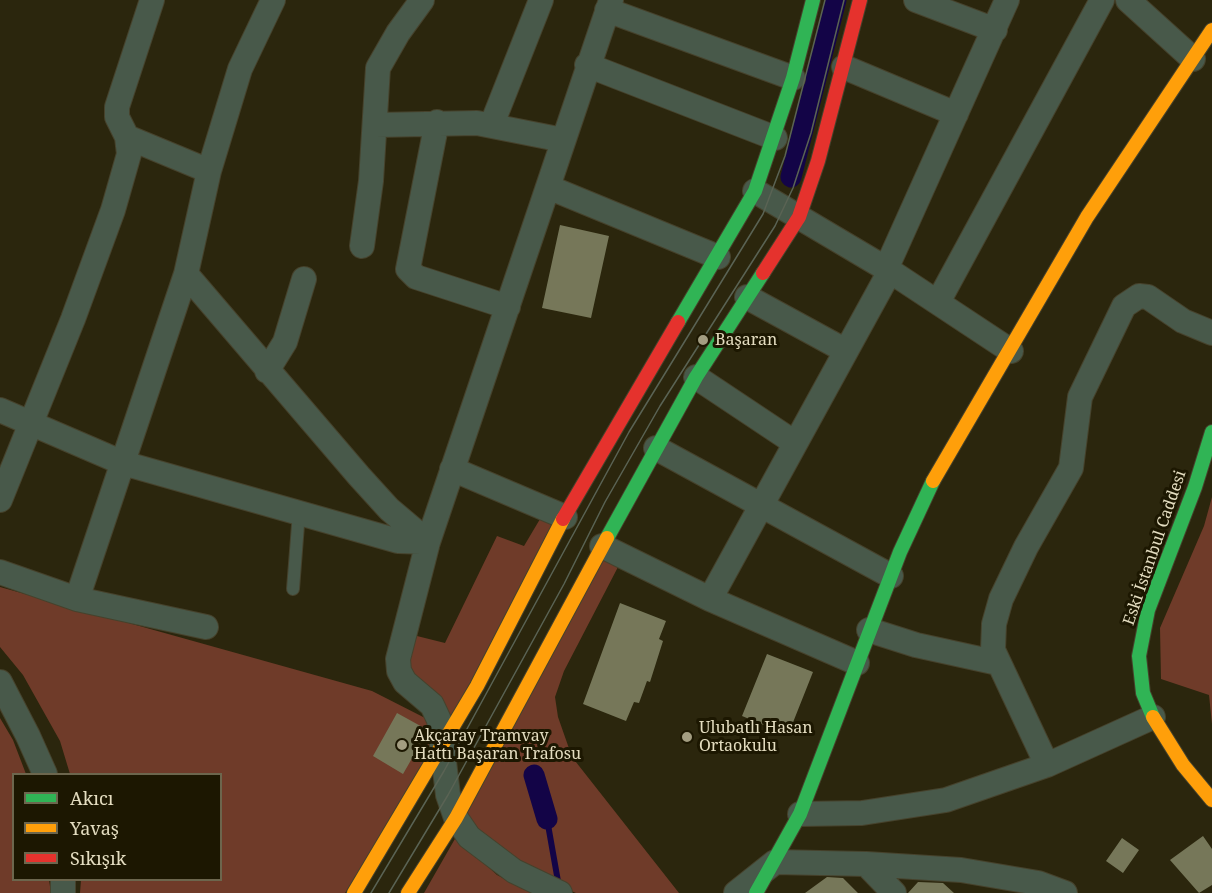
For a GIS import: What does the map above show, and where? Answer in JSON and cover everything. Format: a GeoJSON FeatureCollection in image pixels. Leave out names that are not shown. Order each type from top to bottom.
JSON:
{"type":"FeatureCollection","features":[{"type":"Feature","properties":{"kind":"main road"},"geometry":{"type":"LineString","coordinates":[[354,893],[443,746],[565,517],[718,257],[777,204],[775,138],[813,0]]}},
{"type":"Feature","properties":{"kind":"main road"},"geometry":{"type":"LineString","coordinates":[[408,893],[456,818],[696,377],[747,297],[777,204],[844,67],[860,0]]}},
{"type":"Feature","properties":{"kind":"main road"},"geometry":{"type":"LineString","coordinates":[[756,893],[800,814],[869,630],[941,464],[1011,351],[1087,217],[1212,30]]}},
{"type":"Feature","properties":{"kind":"main road","name":"Eski İstanbul Caddesi"},"geometry":{"type":"LineString","coordinates":[[1212,432],[1195,487],[1148,610],[1142,638],[1140,674],[1143,693],[1153,717],[1183,765],[1212,800]]}},
{"type":"Feature","properties":{"kind":"main road","name":"Eski İstanbul Caddesi"},"geometry":{"type":"LineString","coordinates":[[1212,465],[1153,627],[1151,671],[1164,710],[1183,743],[1212,782]]}},
{"type":"Feature","properties":{"kind":"street"},"geometry":{"type":"LineString","coordinates":[[0,500],[113,210],[129,154],[127,137],[117,117],[117,106],[152,0]]}},
{"type":"Feature","properties":{"kind":"street"},"geometry":{"type":"LineString","coordinates":[[77,599],[186,274],[209,171],[240,69],[273,0]]}},
{"type":"Feature","properties":{"kind":"street"},"geometry":{"type":"LineString","coordinates":[[362,246],[376,125],[378,69],[393,41],[422,0]]}},
{"type":"Feature","properties":{"kind":"street"},"geometry":{"type":"LineString","coordinates":[[492,124],[542,0]]}},
{"type":"Feature","properties":{"kind":"street"},"geometry":{"type":"LineString","coordinates":[[916,0],[995,30]]}},
{"type":"Feature","properties":{"kind":"street"},"geometry":{"type":"LineString","coordinates":[[710,599],[888,270],[1007,0]]}},
{"type":"Feature","properties":{"kind":"street"},"geometry":{"type":"LineString","coordinates":[[938,302],[1102,0]]}},
{"type":"Feature","properties":{"kind":"street"},"geometry":{"type":"LineString","coordinates":[[1128,0],[1193,59]]}},
{"type":"Feature","properties":{"kind":"street"},"geometry":{"type":"LineString","coordinates":[[550,889],[486,852],[469,837],[456,818],[448,795],[439,720],[432,705],[405,682],[399,671],[398,659],[428,542],[609,5],[793,78]]}},
{"type":"Feature","properties":{"kind":"street"},"geometry":{"type":"LineString","coordinates":[[587,65],[775,138]]}},
{"type":"Feature","properties":{"kind":"street"},"geometry":{"type":"LineString","coordinates":[[844,67],[956,114]]}},
{"type":"Feature","properties":{"kind":"street"},"geometry":{"type":"LineString","coordinates":[[376,125],[437,122],[492,124],[563,140]]}},
{"type":"Feature","properties":{"kind":"street"},"geometry":{"type":"LineString","coordinates":[[437,122],[408,269],[416,277],[508,307]]}},
{"type":"Feature","properties":{"kind":"street"},"geometry":{"type":"LineString","coordinates":[[127,137],[209,171]]}},
{"type":"Feature","properties":{"kind":"street"},"geometry":{"type":"LineString","coordinates":[[548,187],[718,257]]}},
{"type":"Feature","properties":{"kind":"street"},"geometry":{"type":"LineString","coordinates":[[777,204],[888,270],[1011,351]]}},
{"type":"Feature","properties":{"kind":"street"},"geometry":{"type":"LineString","coordinates":[[186,274],[267,371],[390,509],[428,542]]}},
{"type":"Feature","properties":{"kind":"street"},"geometry":{"type":"LineString","coordinates":[[267,371],[285,342],[304,279]]}},
{"type":"Feature","properties":{"kind":"street"},"geometry":{"type":"LineString","coordinates":[[1047,765],[998,663],[992,638],[1001,600],[1026,547],[1071,468],[1080,397],[1124,306],[1139,296],[1148,297],[1183,321],[1212,333]]}},
{"type":"Feature","properties":{"kind":"street"},"geometry":{"type":"LineString","coordinates":[[747,297],[846,351]]}},
{"type":"Feature","properties":{"kind":"street"},"geometry":{"type":"LineString","coordinates":[[696,377],[795,443]]}},
{"type":"Feature","properties":{"kind":"street"},"geometry":{"type":"LineString","coordinates":[[0,411],[123,463],[398,541],[428,542]]}},
{"type":"Feature","properties":{"kind":"street"},"geometry":{"type":"LineString","coordinates":[[656,448],[891,576]]}},
{"type":"Feature","properties":{"kind":"street"},"geometry":{"type":"LineString","coordinates":[[452,469],[565,517]]}},
{"type":"Feature","properties":{"kind":"street"},"geometry":{"type":"LineString","coordinates":[[602,546],[710,599],[857,663]]}},
{"type":"Feature","properties":{"kind":"street"},"geometry":{"type":"LineString","coordinates":[[0,572],[77,599],[206,627]]}},
{"type":"Feature","properties":{"kind":"street"},"geometry":{"type":"LineString","coordinates":[[869,630],[916,645],[998,663]]}},
{"type":"Feature","properties":{"kind":"street"},"geometry":{"type":"LineString","coordinates":[[0,682],[45,773]]}},
{"type":"Feature","properties":{"kind":"street"},"geometry":{"type":"LineString","coordinates":[[800,814],[862,813],[946,800],[1047,765],[1153,717]]}},
{"type":"Feature","properties":{"kind":"street"},"geometry":{"type":"LineString","coordinates":[[736,893],[773,863]]}},
{"type":"Feature","properties":{"kind":"street"},"geometry":{"type":"LineString","coordinates":[[716,893],[773,863],[866,864],[961,870],[1049,885],[1065,893]]}},
{"type":"Feature","properties":{"kind":"street"},"geometry":{"type":"LineString","coordinates":[[866,864],[894,893]]}},
{"type":"Feature","properties":{"kind":"lane"},"geometry":{"type":"LineString","coordinates":[[293,590],[299,512]]}},
{"type":"Feature","properties":{"kind":"shaded area"},"geometry":{"type":"Polygon","coordinates":[[[1212,497],[1212,724],[1209,695],[1161,679],[1160,628],[1204,526],[1212,497]]]}},
{"type":"Feature","properties":{"kind":"shaded area"},"geometry":{"type":"Polygon","coordinates":[[[543,514],[558,521],[448,727],[405,671],[417,636],[445,643],[497,536],[524,546],[543,514]]]}},
{"type":"Feature","properties":{"kind":"shaded area"},"geometry":{"type":"Polygon","coordinates":[[[600,558],[618,567],[564,671],[555,697],[558,717],[572,757],[679,893],[576,893],[543,879],[463,820],[600,558]]]}},
{"type":"Feature","properties":{"kind":"shaded area"},"geometry":{"type":"Polygon","coordinates":[[[0,587],[372,691],[431,721],[438,745],[345,893],[80,893],[81,881],[222,881],[222,773],[70,773],[60,741],[23,675],[0,647],[0,587]]]}},
{"type":"Feature","properties":{"kind":"shaded area"},"geometry":{"type":"Polygon","coordinates":[[[0,718],[13,740],[26,773],[12,773],[12,881],[49,881],[51,893],[0,893],[0,718]]]}},
{"type":"Feature","properties":{"kind":"shaded area"},"geometry":{"type":"Polygon","coordinates":[[[456,837],[497,875],[532,893],[424,893],[456,837]]]}},
{"type":"Feature","properties":{"kind":"building"},"geometry":{"type":"Polygon","coordinates":[[[560,225],[609,236],[591,318],[542,308],[560,225]]]}},
{"type":"Feature","properties":{"kind":"building"},"geometry":{"type":"Polygon","coordinates":[[[620,603],[666,621],[659,639],[663,641],[650,682],[647,681],[639,703],[634,702],[626,721],[583,704],[620,603]]]}},
{"type":"Feature","properties":{"kind":"building"},"geometry":{"type":"Polygon","coordinates":[[[767,654],[813,672],[788,735],[742,716],[767,654]]]}},
{"type":"Feature","properties":{"kind":"building","name":"Akçaray Tramvay Hattı Başaran Trafosu"},"geometry":{"type":"Polygon","coordinates":[[[397,713],[426,729],[426,734],[403,774],[373,756],[397,713]]]}},
{"type":"Feature","properties":{"kind":"building"},"geometry":{"type":"Polygon","coordinates":[[[1203,836],[1212,849],[1212,885],[1199,893],[1170,860],[1203,836]]]}},
{"type":"Feature","properties":{"kind":"building"},"geometry":{"type":"Polygon","coordinates":[[[1122,838],[1139,850],[1123,873],[1106,861],[1122,838]]]}},
{"type":"Feature","properties":{"kind":"building"},"geometry":{"type":"Polygon","coordinates":[[[827,877],[843,878],[858,893],[805,893],[827,877]]]}},
{"type":"Feature","properties":{"kind":"building"},"geometry":{"type":"Polygon","coordinates":[[[918,882],[943,883],[954,893],[908,893],[918,882]]]}},
{"type":"Feature","properties":{"kind":"waterway"},"geometry":{"type":"LineString","coordinates":[[791,177],[836,0]]}},
{"type":"Feature","properties":{"kind":"waterway"},"geometry":{"type":"LineString","coordinates":[[534,775],[547,819]]}},
{"type":"Feature","properties":{"kind":"waterway"},"geometry":{"type":"LineString","coordinates":[[547,819],[559,887]]}},
{"type":"Feature","properties":{"kind":"tram line"},"geometry":{"type":"LineString","coordinates":[[371,893],[444,771],[629,432],[763,214],[785,156],[825,0]]}},
{"type":"Feature","properties":{"kind":"tram line"},"geometry":{"type":"LineString","coordinates":[[389,893],[448,795],[564,584],[605,502],[660,406],[775,226],[793,188],[811,133],[844,0]]}},
{"type":"Feature","properties":{"kind":"traffic: fast"},"geometry":{"type":"LineString","coordinates":[[678,322],[755,191],[793,78],[813,0]]}},
{"type":"Feature","properties":{"kind":"traffic: fast"},"geometry":{"type":"LineString","coordinates":[[607,538],[696,377],[763,273]]}},
{"type":"Feature","properties":{"kind":"traffic: fast"},"geometry":{"type":"LineString","coordinates":[[1153,717],[1143,693],[1139,656],[1148,610],[1195,487],[1212,432]]}},
{"type":"Feature","properties":{"kind":"traffic: fast"},"geometry":{"type":"LineString","coordinates":[[756,893],[800,814],[900,552],[933,481]]}},
{"type":"Feature","properties":{"kind":"traffic: slow"},"geometry":{"type":"LineString","coordinates":[[933,481],[1087,217],[1212,30]]}},
{"type":"Feature","properties":{"kind":"traffic: slow"},"geometry":{"type":"LineString","coordinates":[[354,893],[477,686],[563,519]]}},
{"type":"Feature","properties":{"kind":"traffic: slow"},"geometry":{"type":"LineString","coordinates":[[408,893],[456,818],[607,538]]}},
{"type":"Feature","properties":{"kind":"traffic: slow"},"geometry":{"type":"LineString","coordinates":[[1153,717],[1183,765],[1212,800]]}},
{"type":"Feature","properties":{"kind":"traffic: jam"},"geometry":{"type":"LineString","coordinates":[[763,273],[799,217],[818,161],[860,0]]}},
{"type":"Feature","properties":{"kind":"traffic: jam"},"geometry":{"type":"LineString","coordinates":[[563,519],[678,322]]}},
{"type":"Feature","properties":{"kind":"place","name":"Başaran"},"geometry":{"type":"Point","coordinates":[703,340]}},
{"type":"Feature","properties":{"kind":"place","name":"Ulubatlı Hasan Ortaokulu"},"geometry":{"type":"Point","coordinates":[687,737]}},
{"type":"Feature","properties":{"kind":"place","name":"Akçaray Tramvay Hattı Başaran Trafosu"},"geometry":{"type":"Point","coordinates":[402,745]}}]}
